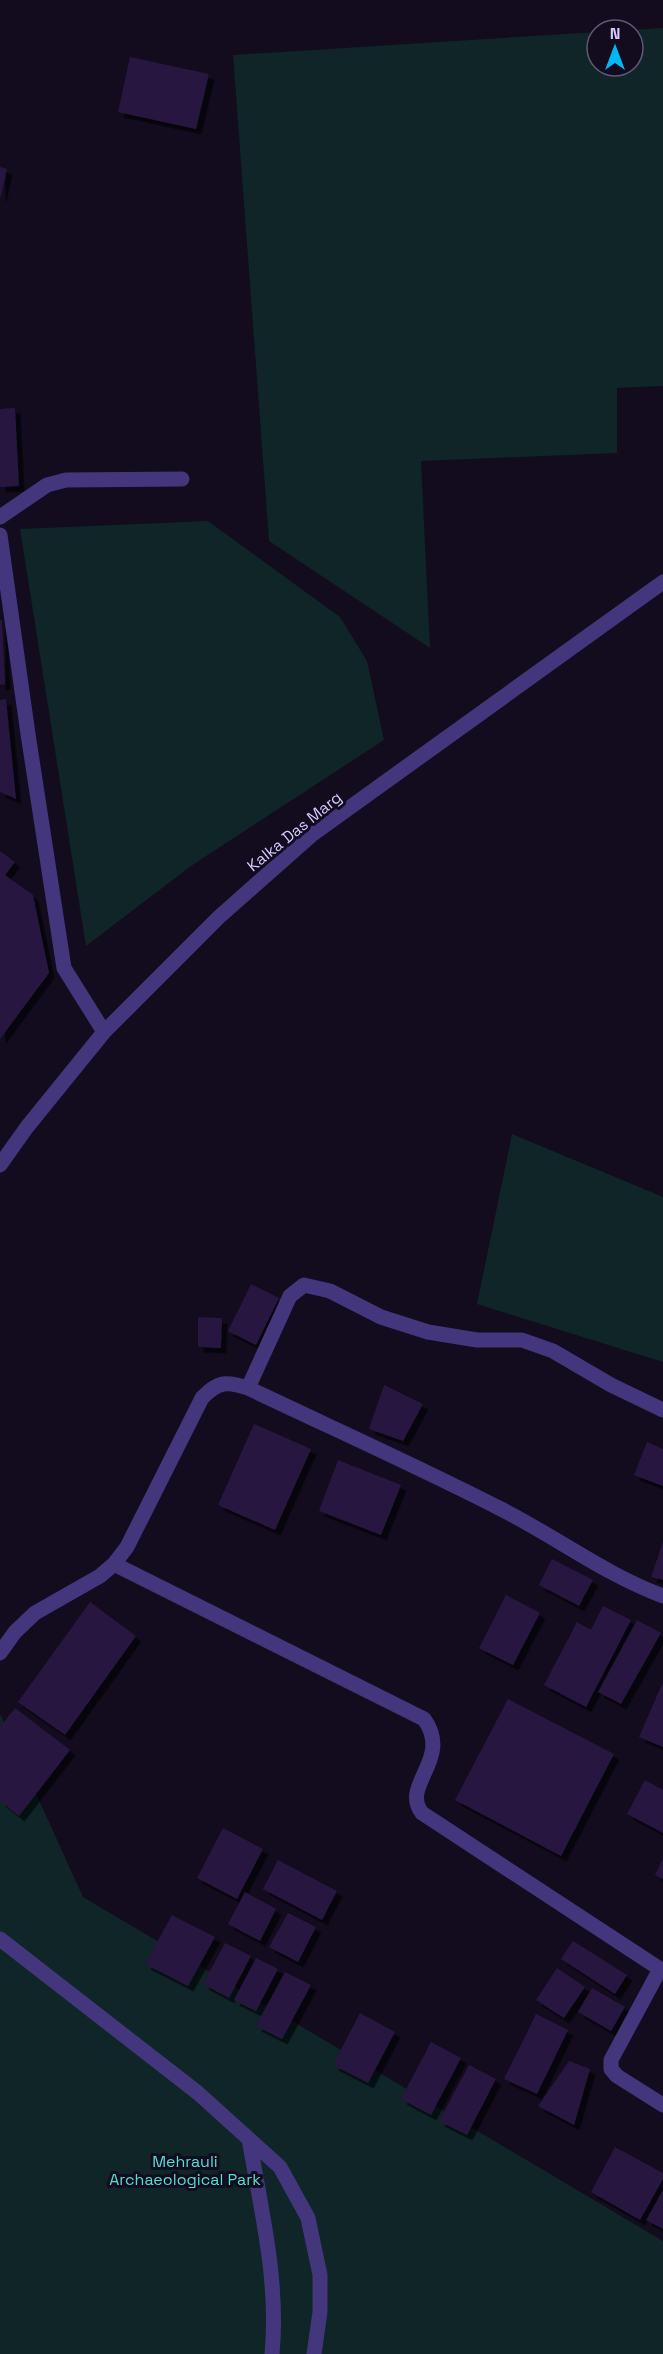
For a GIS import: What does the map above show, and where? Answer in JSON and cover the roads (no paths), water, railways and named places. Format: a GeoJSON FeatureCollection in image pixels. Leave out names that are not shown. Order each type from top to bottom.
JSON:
{"type":"FeatureCollection","features":[{"type":"Feature","properties":{"kind":"street"},"geometry":{"type":"LineString","coordinates":[[0,517],[47,484],[66,480],[182,479]]}},
{"type":"Feature","properties":{"kind":"street"},"geometry":{"type":"LineString","coordinates":[[0,535],[29,746],[64,968],[104,1032]]}},
{"type":"Feature","properties":{"kind":"street","name":"Kalka Das Marg"},"geometry":{"type":"LineString","coordinates":[[0,1165],[27,1127],[104,1032],[219,916],[313,834],[663,582]]}},
{"type":"Feature","properties":{"kind":"street"},"geometry":{"type":"LineString","coordinates":[[248,1388],[290,1296],[304,1285],[330,1291],[381,1317],[428,1332],[477,1340],[522,1340],[553,1351],[611,1385],[663,1410]]}},
{"type":"Feature","properties":{"kind":"street"},"geometry":{"type":"LineString","coordinates":[[0,1653],[15,1632],[35,1613],[100,1576],[114,1564],[127,1547],[202,1398],[218,1384],[235,1383],[248,1388],[500,1508],[564,1544],[599,1568],[663,1596]]}},
{"type":"Feature","properties":{"kind":"street"},"geometry":{"type":"LineString","coordinates":[[114,1564],[424,1719],[432,1730],[434,1741],[432,1755],[415,1795],[416,1805],[422,1813],[661,1965],[611,2060],[611,2069],[617,2076],[663,2104]]}},
{"type":"Feature","properties":{"kind":"street"},"geometry":{"type":"LineString","coordinates":[[0,1940],[198,2093],[280,2167],[308,2218],[320,2275],[320,2312],[314,2354]]}},
{"type":"Feature","properties":{"kind":"street"},"geometry":{"type":"LineString","coordinates":[[249,2139],[269,2260],[275,2324],[272,2354]]}},
{"type":"Feature","properties":{"kind":"park label","name":"Mehrauli Archaeological Park"},"geometry":{"type":"Point","coordinates":[185,2170]}}]}
